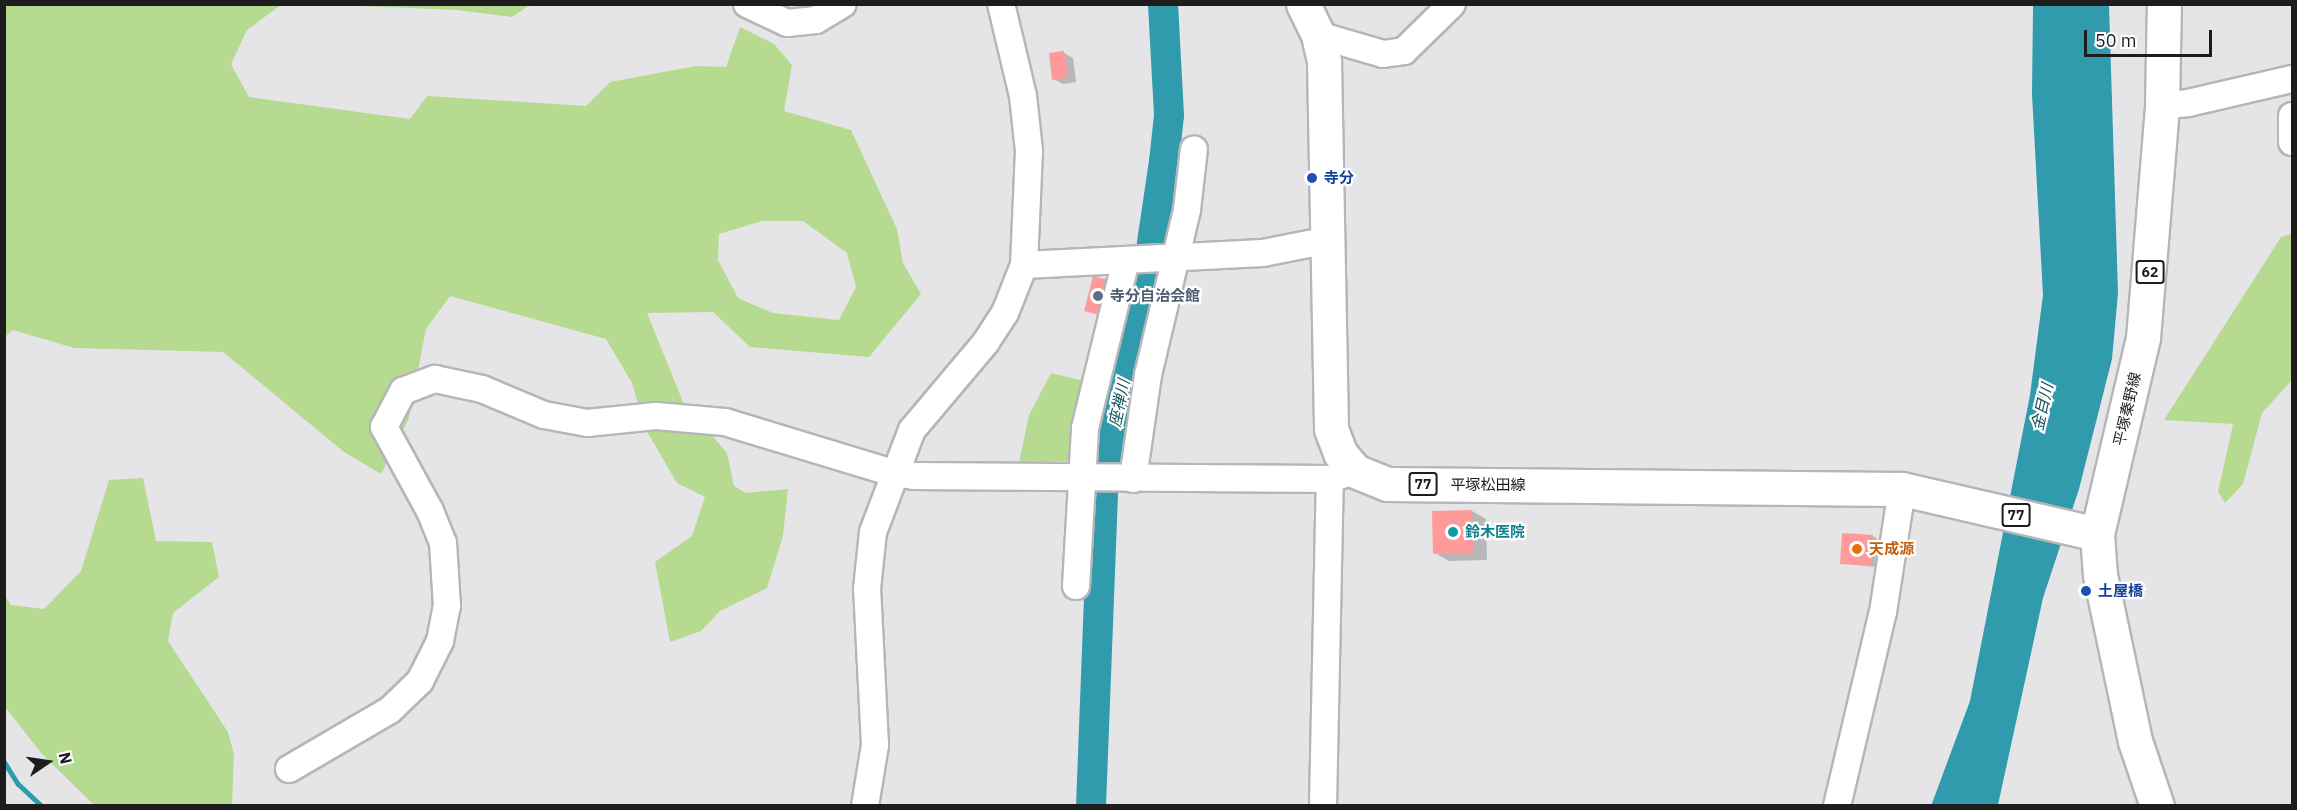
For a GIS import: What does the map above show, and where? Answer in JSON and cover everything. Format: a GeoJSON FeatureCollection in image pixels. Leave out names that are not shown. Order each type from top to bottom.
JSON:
{"type":"FeatureCollection","features":[{"type":"Feature","properties":{"kind":"main road"},"geometry":{"type":"LineString","coordinates":[[1303,4],[1318,36],[1323,62],[1329,240],[1331,429],[1340,453],[1342,475]]}},
{"type":"Feature","properties":{"kind":"main road","name":"平塚秦野線"},"geometry":{"type":"LineString","coordinates":[[2157,806],[2135,741],[2100,575],[2097,534],[2143,338],[2162,105],[2164,4]]}},
{"type":"Feature","properties":{"kind":"main road","name":"平塚松田線"},"geometry":{"type":"LineString","coordinates":[[1342,475],[1388,484],[1902,489],[2097,534]]}},
{"type":"Feature","properties":{"kind":"street"},"geometry":{"type":"LineString","coordinates":[[747,4],[787,23],[816,20],[843,4]]}},
{"type":"Feature","properties":{"kind":"street"},"geometry":{"type":"LineString","coordinates":[[865,806],[875,745],[867,589],[873,532],[893,473],[912,430],[986,342],[1005,313],[1024,265],[1029,151],[1023,96],[1001,4]]}},
{"type":"Feature","properties":{"kind":"street"},"geometry":{"type":"LineString","coordinates":[[1318,36],[1383,54],[1404,51],[1452,4]]}},
{"type":"Feature","properties":{"kind":"street"},"geometry":{"type":"LineString","coordinates":[[2162,105],[2188,104],[2292,80]]}},
{"type":"Feature","properties":{"kind":"street"},"geometry":{"type":"LineString","coordinates":[[2292,116],[2292,142]]}},
{"type":"Feature","properties":{"kind":"street"},"geometry":{"type":"LineString","coordinates":[[1133,479],[1148,375],[1176,257],[1194,149]]}},
{"type":"Feature","properties":{"kind":"street"},"geometry":{"type":"LineString","coordinates":[[1024,265],[1263,254],[1329,240]]}},
{"type":"Feature","properties":{"kind":"street"},"geometry":{"type":"LineString","coordinates":[[1076,586],[1085,428],[1126,260]]}},
{"type":"Feature","properties":{"kind":"street"},"geometry":{"type":"LineString","coordinates":[[289,769],[390,710],[420,681],[440,641],[447,606],[443,543],[430,511],[384,427],[403,391],[435,378],[482,389],[544,415],[587,423],[656,416],[725,422],[893,473],[1133,479],[1342,475],[1323,806]]}},
{"type":"Feature","properties":{"kind":"street"},"geometry":{"type":"LineString","coordinates":[[1837,806],[1883,612],[1902,489]]}},
{"type":"Feature","properties":{"kind":"green space"},"geometry":{"type":"Polygon","coordinates":[[[5,4],[281,5],[247,30],[231,64],[249,97],[410,119],[427,96],[586,106],[610,82],[696,66],[726,67],[740,27],[774,44],[792,65],[784,111],[851,130],[897,229],[903,263],[921,294],[869,357],[750,347],[713,312],[647,313],[683,402],[727,453],[734,486],[746,493],[788,489],[783,536],[767,588],[720,611],[701,631],[670,642],[655,562],[692,536],[705,497],[677,483],[645,428],[632,383],[606,339],[450,296],[426,329],[409,418],[381,474],[344,452],[223,352],[74,348],[13,330],[5,337],[5,4]],[[762,221],[719,234],[718,260],[738,298],[773,313],[839,320],[856,287],[847,253],[803,221],[762,221]]]}},
{"type":"Feature","properties":{"kind":"green space"},"geometry":{"type":"Polygon","coordinates":[[[336,5],[530,5],[512,17],[457,10],[336,5]]]}},
{"type":"Feature","properties":{"kind":"green space"},"geometry":{"type":"Polygon","coordinates":[[[2292,234],[2292,380],[2262,413],[2243,484],[2225,503],[2218,492],[2233,424],[2164,420],[2281,237],[2292,234]]]}},
{"type":"Feature","properties":{"kind":"green space"},"geometry":{"type":"Polygon","coordinates":[[[1051,373],[1088,382],[1077,461],[1019,463],[1029,415],[1051,373]]]}},
{"type":"Feature","properties":{"kind":"green space"},"geometry":{"type":"Polygon","coordinates":[[[143,478],[156,541],[212,542],[219,577],[173,613],[168,641],[228,732],[234,754],[232,805],[94,805],[42,754],[5,707],[5,596],[11,605],[44,609],[81,571],[109,480],[143,478]]]}},
{"type":"Feature","properties":{"kind":"water","name":"金目川"},"geometry":{"type":"Polygon","coordinates":[[[2033,5],[2109,5],[2118,293],[2112,359],[2079,489],[2043,598],[1998,805],[1931,806],[1970,701],[2030,395],[2043,295],[2032,95],[2033,5]]]}},
{"type":"Feature","properties":{"kind":"building"},"geometry":{"type":"Polygon","coordinates":[[[1064,51],[1068,77],[1052,80],[1049,53],[1064,51]]]}},
{"type":"Feature","properties":{"kind":"building","name":"寺分自治会館"},"geometry":{"type":"Polygon","coordinates":[[[1093,276],[1112,281],[1103,316],[1084,311],[1093,276]]]}},
{"type":"Feature","properties":{"kind":"building","name":"鈴木医院"},"geometry":{"type":"Polygon","coordinates":[[[1472,510],[1474,553],[1433,554],[1432,511],[1472,510]]]}},
{"type":"Feature","properties":{"kind":"building","name":"天成源"},"geometry":{"type":"Polygon","coordinates":[[[1842,533],[1873,535],[1871,566],[1840,564],[1842,533]]]}},
{"type":"Feature","properties":{"kind":"waterway","name":"座禅川"},"geometry":{"type":"LineString","coordinates":[[1091,806],[1104,472],[1129,354],[1140,324],[1164,162],[1169,115],[1163,4]]}},
{"type":"Feature","properties":{"kind":"waterway"},"geometry":{"type":"LineString","coordinates":[[4,762],[18,784],[42,806]]}},
{"type":"Feature","properties":{"kind":"place","name":"寺分"},"geometry":{"type":"Point","coordinates":[1312,178]}},
{"type":"Feature","properties":{"kind":"place","name":"寺分自治会館"},"geometry":{"type":"Point","coordinates":[1098,296]}},
{"type":"Feature","properties":{"kind":"place","name":"鈴木医院"},"geometry":{"type":"Point","coordinates":[1453,532]}},
{"type":"Feature","properties":{"kind":"place","name":"天成源"},"geometry":{"type":"Point","coordinates":[1857,549]}},
{"type":"Feature","properties":{"kind":"place","name":"土屋橋"},"geometry":{"type":"Point","coordinates":[2086,591]}}]}
